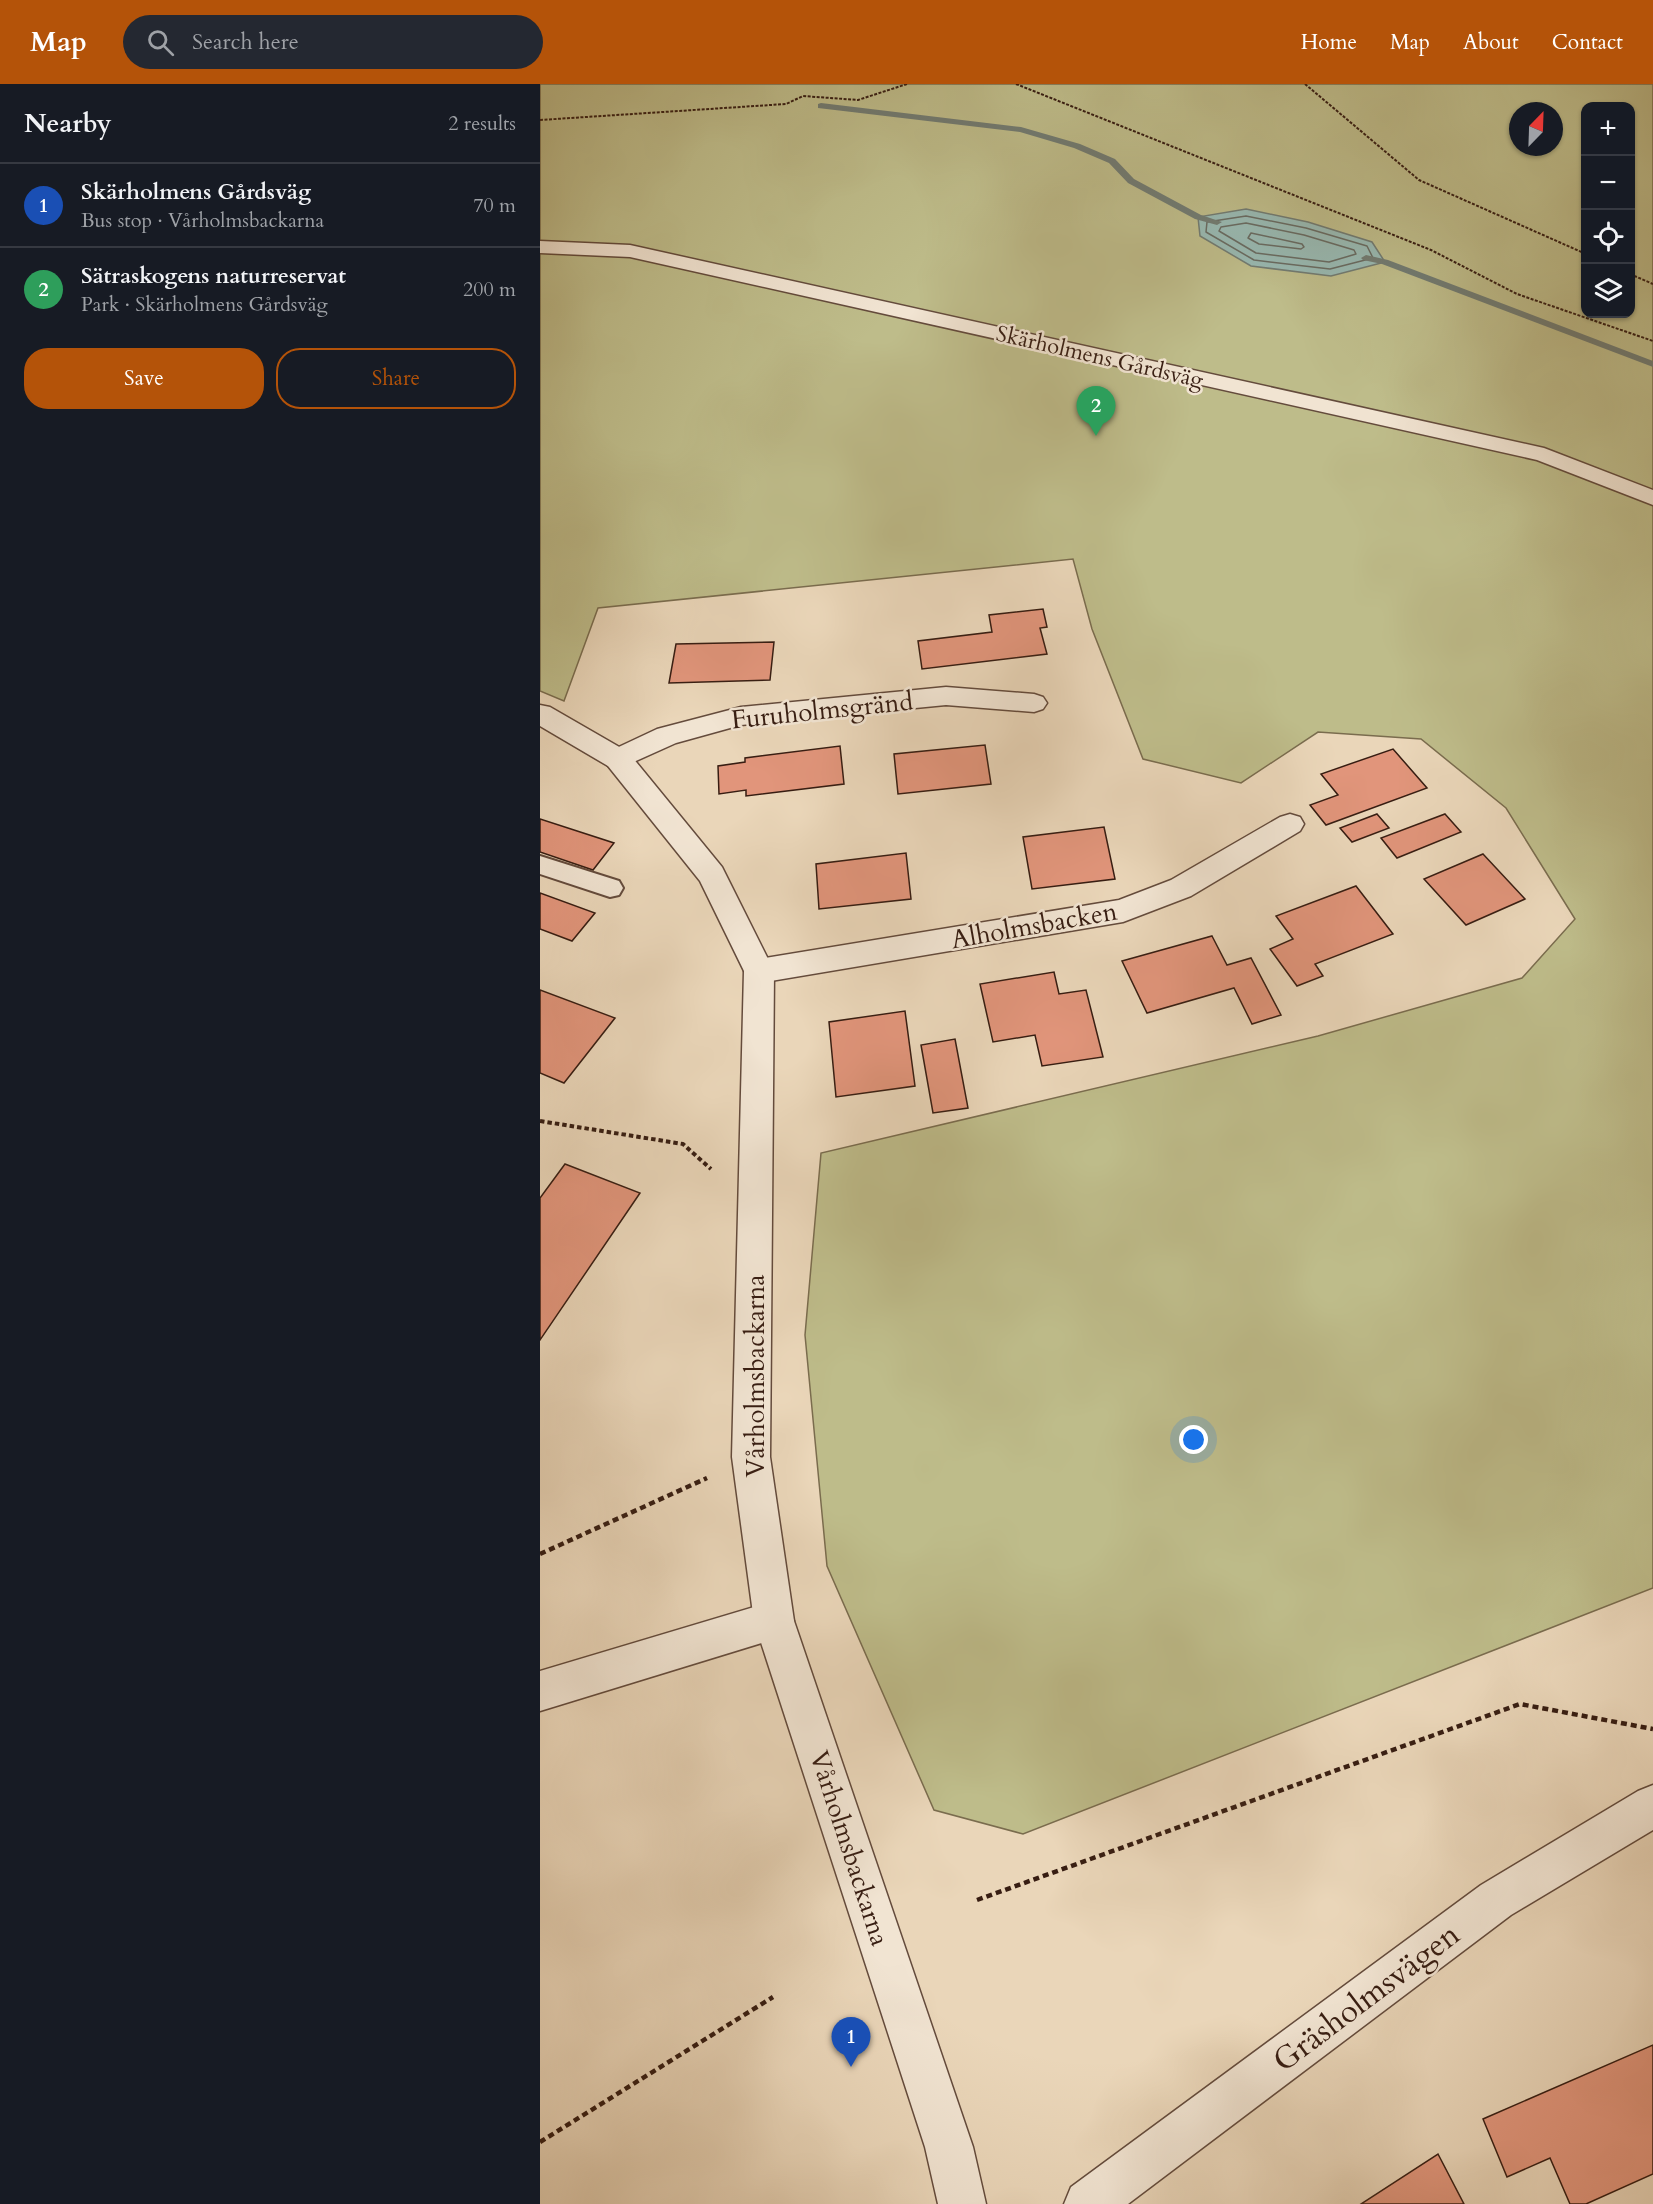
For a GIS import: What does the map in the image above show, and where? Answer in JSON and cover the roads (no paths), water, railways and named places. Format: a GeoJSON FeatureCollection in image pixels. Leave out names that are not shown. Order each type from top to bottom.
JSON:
{"type":"FeatureCollection","features":[{"type":"Feature","properties":{"kind":"street","name":"Skärholmens Gårdsväg"},"geometry":{"type":"LineString","coordinates":[[540,247],[630,250],[1544,455],[1653,498]]}},
{"type":"Feature","properties":{"kind":"street","name":"Furuholmsgränd"},"geometry":{"type":"LineString","coordinates":[[618,759],[668,736],[741,716],[946,696],[1034,703]]}},
{"type":"Feature","properties":{"kind":"street","name":"Vårholmsbackarna"},"geometry":{"type":"LineString","coordinates":[[540,714],[618,759],[712,875],[759,971],[751,1457],[774,1621],[949,2147],[962,2204]]}},
{"type":"Feature","properties":{"kind":"street","name":"Alholmsbacken"},"geometry":{"type":"LineString","coordinates":[[759,971],[1123,910],[1181,888],[1290,824]]}},
{"type":"Feature","properties":{"kind":"street"},"geometry":{"type":"LineString","coordinates":[[540,1691],[774,1621]]}},
{"type":"Feature","properties":{"kind":"street","name":"Gräsholmsvägen"},"geometry":{"type":"LineString","coordinates":[[1088,2204],[1496,1900],[1653,1806]]}},
{"type":"Feature","properties":{"kind":"lane"},"geometry":{"type":"LineString","coordinates":[[540,865],[610,888]]}},
{"type":"Feature","properties":{"kind":"water"},"geometry":{"type":"Polygon","coordinates":[[[1246,209],[1308,222],[1372,242],[1385,262],[1331,276],[1251,266],[1200,236],[1198,217],[1246,209]]]}},
{"type":"Feature","properties":{"kind":"waterway"},"geometry":{"type":"LineString","coordinates":[[821,106],[1021,130],[1077,146],[1112,161],[1131,181],[1198,217],[1217,222]]}},
{"type":"Feature","properties":{"kind":"waterway"},"geometry":{"type":"LineString","coordinates":[[1366,258],[1385,262],[1653,364]]}},
{"type":"Feature","properties":{"kind":"place","name":"Sätraskogens naturreservat"},"geometry":{"type":"Point","coordinates":[1096,436]}},
{"type":"Feature","properties":{"kind":"place","name":"Skärholmens Gårdsväg"},"geometry":{"type":"Point","coordinates":[851,2067]}}]}
